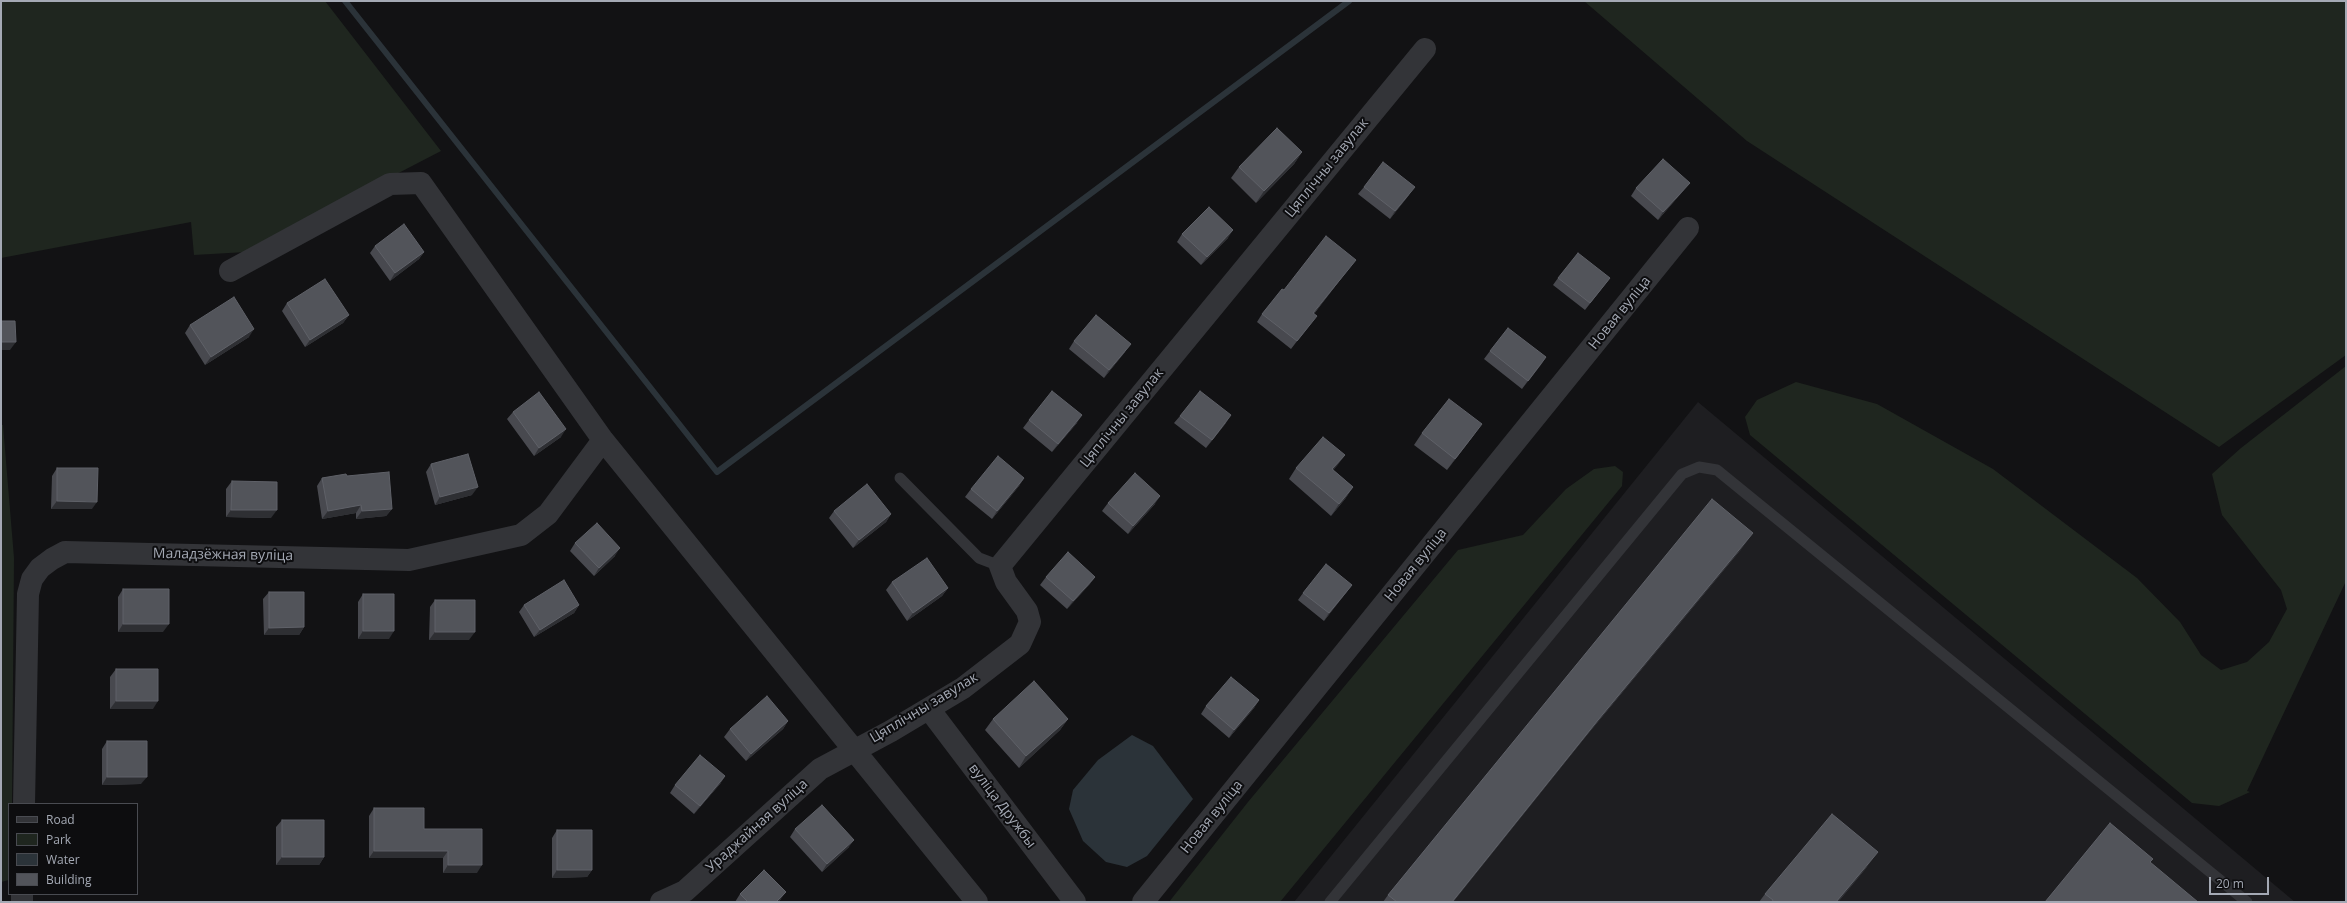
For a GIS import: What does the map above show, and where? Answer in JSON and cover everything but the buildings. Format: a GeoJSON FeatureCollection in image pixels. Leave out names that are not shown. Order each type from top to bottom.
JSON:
{"type":"FeatureCollection","features":[{"type":"Feature","properties":{"kind":"street","name":"Цяплічны завулак"},"geometry":{"type":"LineString","coordinates":[[854,750],[929,709],[963,688],[1020,644],[1027,632],[1030,622],[1027,611],[1006,582],[1000,566],[1425,49]]}},
{"type":"Feature","properties":{"kind":"street"},"geometry":{"type":"LineString","coordinates":[[230,271],[390,184],[421,183],[604,440],[977,902]]}},
{"type":"Feature","properties":{"kind":"street","name":"Новая вуліца"},"geometry":{"type":"LineString","coordinates":[[1143,902],[1688,228]]}},
{"type":"Feature","properties":{"kind":"street","name":"Маладзёжная вуліца"},"geometry":{"type":"LineString","coordinates":[[24,803],[28,594],[32,579],[40,568],[52,559],[65,552],[409,560],[521,535],[548,514],[604,440]]}},
{"type":"Feature","properties":{"kind":"street","name":"вуліца Дружбы"},"geometry":{"type":"LineString","coordinates":[[929,709],[1075,902]]}},
{"type":"Feature","properties":{"kind":"street","name":"Ураджайная вуліца"},"geometry":{"type":"LineString","coordinates":[[661,902],[685,891],[820,769],[854,750]]}},
{"type":"Feature","properties":{"kind":"lane"},"geometry":{"type":"LineString","coordinates":[[1330,902],[1682,474],[1699,467],[1717,470],[2247,902]]}},
{"type":"Feature","properties":{"kind":"lane"},"geometry":{"type":"LineString","coordinates":[[900,478],[979,558],[1000,566]]}},
{"type":"Feature","properties":{"kind":"shaded area"},"geometry":{"type":"Polygon","coordinates":[[[1698,402],[2295,902],[1294,902],[1698,402]]]}},
{"type":"Feature","properties":{"kind":"green space"},"geometry":{"type":"Polygon","coordinates":[[[1,1],[325,1],[441,151],[246,252],[194,255],[191,222],[1,258],[1,1]]]}},
{"type":"Feature","properties":{"kind":"green space"},"geometry":{"type":"Polygon","coordinates":[[[1584,1],[2346,1],[2346,355],[2219,447],[1747,141],[1584,1]]]}},
{"type":"Feature","properties":{"kind":"green space"},"geometry":{"type":"Polygon","coordinates":[[[2346,366],[2346,581],[2247,791],[2250,792],[2219,806],[2192,803],[1750,435],[1745,417],[1757,400],[1796,382],[1877,404],[1993,469],[2137,578],[2180,622],[2201,655],[2221,670],[2247,662],[2269,642],[2287,609],[2281,590],[2222,515],[2212,474],[2241,448],[2346,366]]]}},
{"type":"Feature","properties":{"kind":"green space"},"geometry":{"type":"Polygon","coordinates":[[[1,425],[3,425],[14,558],[12,803],[8,803],[8,880],[1,882],[1,425]]]}},
{"type":"Feature","properties":{"kind":"green space"},"geometry":{"type":"Polygon","coordinates":[[[1615,466],[1623,472],[1622,486],[1280,902],[1169,902],[1248,802],[1458,550],[1523,535],[1566,489],[1594,469],[1615,466]]]}},
{"type":"Feature","properties":{"kind":"water"},"geometry":{"type":"Polygon","coordinates":[[[1132,735],[1153,746],[1193,799],[1147,856],[1127,867],[1106,862],[1083,841],[1069,809],[1073,790],[1098,760],[1132,735]]]}},
{"type":"Feature","properties":{"kind":"waterway"},"geometry":{"type":"LineString","coordinates":[[345,1],[717,472],[1349,1]]}}]}
